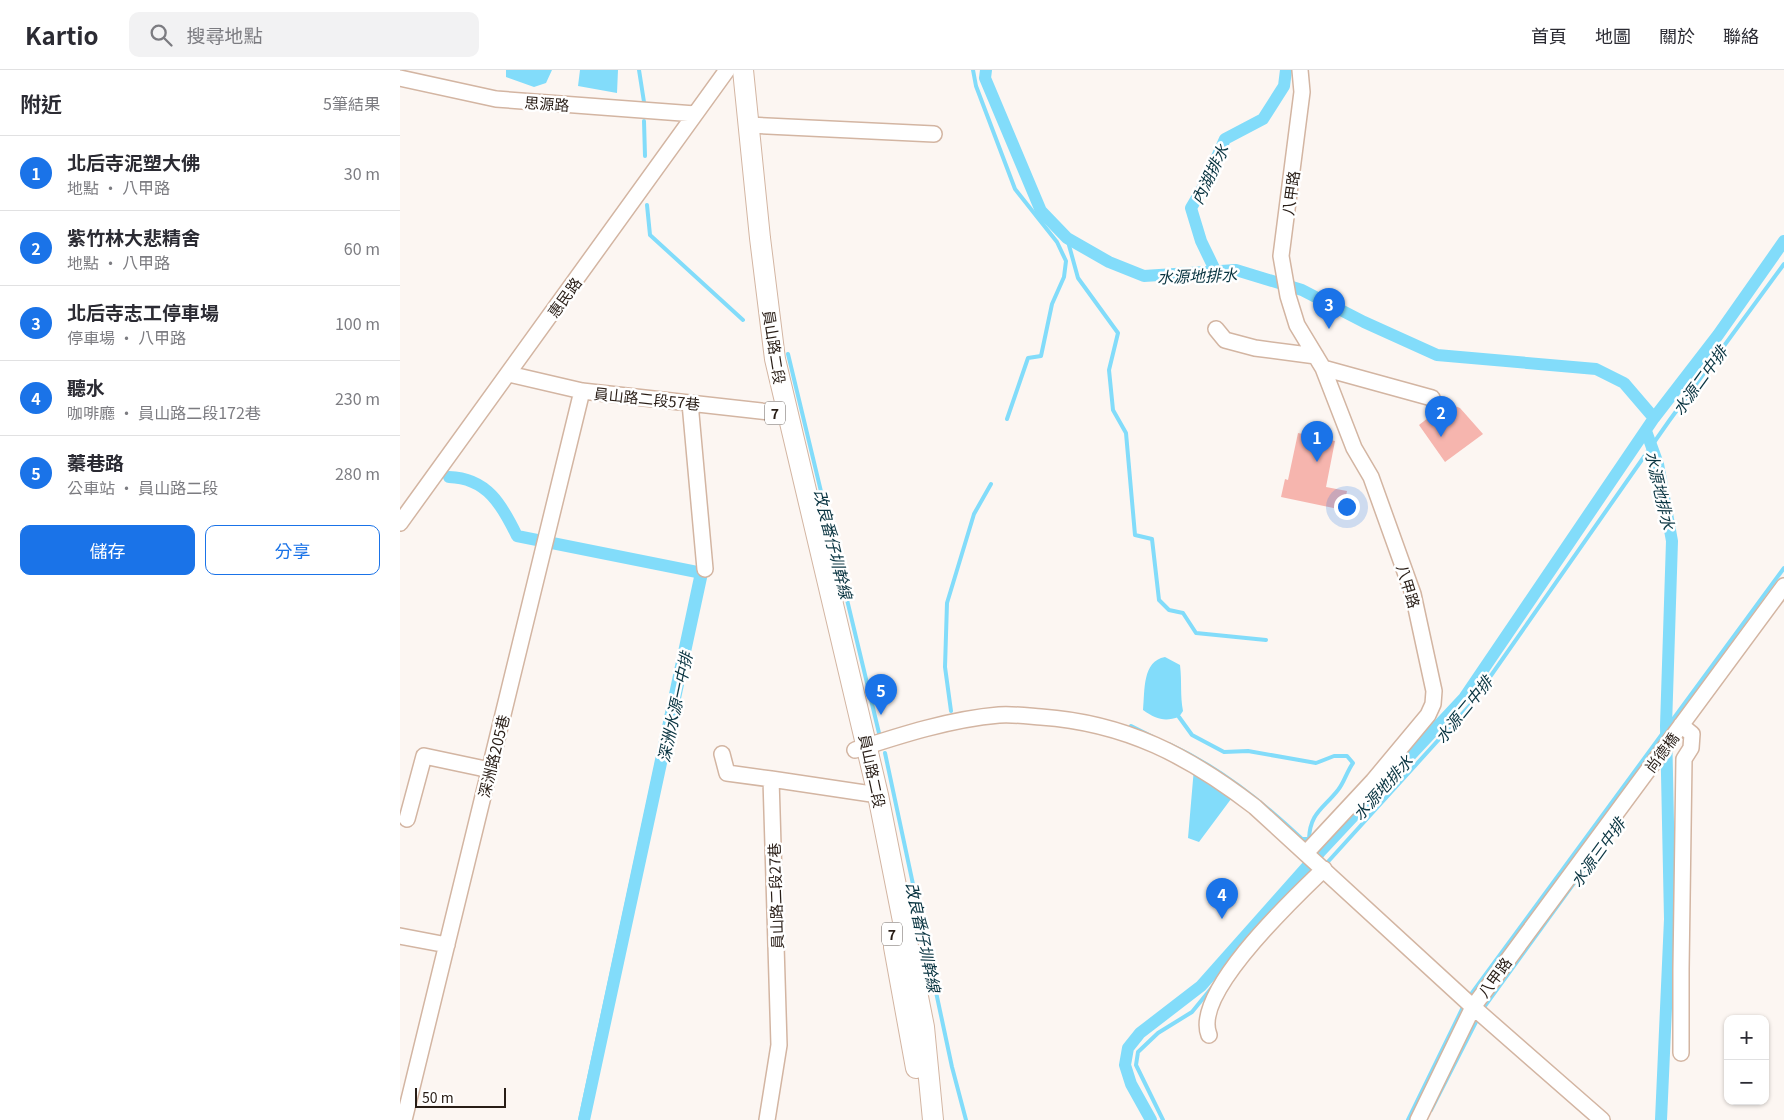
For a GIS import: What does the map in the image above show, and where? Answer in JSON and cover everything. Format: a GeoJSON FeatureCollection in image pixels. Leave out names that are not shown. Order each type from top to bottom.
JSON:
{"type":"FeatureCollection","features":[{"type":"Feature","properties":{"kind":"main road","name":"員山路二段"},"geometry":{"type":"LineString","coordinates":[[734,70],[755,288],[781,413],[862,748],[924,1027],[933,1120]]}},
{"type":"Feature","properties":{"kind":"main road","name":"員山路二段"},"geometry":{"type":"LineString","coordinates":[[743,70],[781,413]]}},
{"type":"Feature","properties":{"kind":"main road","name":"員山路二段"},"geometry":{"type":"LineString","coordinates":[[872,794],[920,1094],[921,1120]]}},
{"type":"Feature","properties":{"kind":"street","name":"惠民路"},"geometry":{"type":"LineString","coordinates":[[400,523],[727,70]]}},
{"type":"Feature","properties":{"kind":"street","name":"八甲路"},"geometry":{"type":"LineString","coordinates":[[1300,70],[1302,92],[1281,256],[1288,296],[1297,325],[1319,362],[1354,448],[1371,476],[1413,594],[1434,691],[1433,704],[1428,715],[1373,781],[1314,860],[1473,1007]]}},
{"type":"Feature","properties":{"kind":"street","name":"思源路"},"geometry":{"type":"LineString","coordinates":[[400,78],[496,99],[695,114]]}},
{"type":"Feature","properties":{"kind":"street"},"geometry":{"type":"LineString","coordinates":[[748,125],[934,134]]}},
{"type":"Feature","properties":{"kind":"street"},"geometry":{"type":"LineString","coordinates":[[1216,329],[1225,340],[1319,362],[1432,398]]}},
{"type":"Feature","properties":{"kind":"street","name":"員山路二段57巷"},"geometry":{"type":"LineString","coordinates":[[508,374],[582,391],[781,413]]}},
{"type":"Feature","properties":{"kind":"street","name":"深洲路205巷"},"geometry":{"type":"LineString","coordinates":[[404,1120],[582,391]]}},
{"type":"Feature","properties":{"kind":"street"},"geometry":{"type":"LineString","coordinates":[[690,403],[705,569]]}},
{"type":"Feature","properties":{"kind":"street"},"geometry":{"type":"LineString","coordinates":[[1682,1053],[1680,969],[1684,760],[1691,748],[1692,734],[1681,725],[1784,586]]}},
{"type":"Feature","properties":{"kind":"street"},"geometry":{"type":"LineString","coordinates":[[862,748],[958,721],[1001,715],[1086,722],[1125,732],[1188,760],[1217,778],[1255,807],[1314,860],[1226,978],[1210,1005],[1206,1027],[1209,1035]]}},
{"type":"Feature","properties":{"kind":"street","name":"尚德橋"},"geometry":{"type":"LineString","coordinates":[[1641,779],[1681,725]]}},
{"type":"Feature","properties":{"kind":"street"},"geometry":{"type":"LineString","coordinates":[[722,754],[727,773],[872,794]]}},
{"type":"Feature","properties":{"kind":"street"},"geometry":{"type":"LineString","coordinates":[[407,819],[424,756],[490,770]]}},
{"type":"Feature","properties":{"kind":"street","name":"員山路二段27巷"},"geometry":{"type":"LineString","coordinates":[[767,1120],[779,1045],[771,779]]}},
{"type":"Feature","properties":{"kind":"street","name":"八甲路"},"geometry":{"type":"LineString","coordinates":[[1418,1120],[1473,1007],[1641,779]]}},
{"type":"Feature","properties":{"kind":"street"},"geometry":{"type":"LineString","coordinates":[[400,936],[447,945]]}},
{"type":"Feature","properties":{"kind":"street"},"geometry":{"type":"LineString","coordinates":[[1473,1007],[1602,1120]]}},
{"type":"Feature","properties":{"kind":"water"},"geometry":{"type":"Polygon","coordinates":[[[506,70],[552,70],[546,83],[534,87],[506,77],[506,70]]]}},
{"type":"Feature","properties":{"kind":"water"},"geometry":{"type":"Polygon","coordinates":[[[580,70],[618,70],[617,93],[578,86],[580,70]]]}},
{"type":"Feature","properties":{"kind":"water"},"geometry":{"type":"Polygon","coordinates":[[[1165,657],[1180,665],[1181,671],[1183,711],[1179,717],[1169,719],[1152,716],[1143,710],[1148,671],[1152,664],[1165,657]]]}},
{"type":"Feature","properties":{"kind":"water"},"geometry":{"type":"Polygon","coordinates":[[[1194,768],[1222,788],[1231,799],[1199,842],[1188,838],[1194,768]]]}},
{"type":"Feature","properties":{"kind":"building"},"geometry":{"type":"Polygon","coordinates":[[[1447,403],[1460,408],[1483,434],[1445,462],[1419,425],[1447,403]]]}},
{"type":"Feature","properties":{"kind":"building"},"geometry":{"type":"Polygon","coordinates":[[[1298,433],[1335,441],[1326,487],[1347,491],[1343,510],[1281,497],[1285,479],[1288,480],[1298,433]]]}},
{"type":"Feature","properties":{"kind":"waterway","name":"改良番仔圳幹線"},"geometry":{"type":"LineString","coordinates":[[639,70],[644,102]]}},
{"type":"Feature","properties":{"kind":"waterway"},"geometry":{"type":"LineString","coordinates":[[973,70],[976,86],[1015,189],[1057,242],[1066,261],[1064,277],[1052,304],[1041,356],[1028,358],[1007,419]]}},
{"type":"Feature","properties":{"kind":"waterway","name":"水源地排水"},"geometry":{"type":"LineString","coordinates":[[986,70],[985,78],[1041,211],[1067,238],[1109,262],[1144,276],[1236,270],[1302,290],[1364,322],[1437,355],[1596,369],[1624,383],[1654,418],[1464,698],[1320,852],[1201,986],[1140,1033],[1128,1048],[1125,1065],[1131,1084],[1151,1120]]}},
{"type":"Feature","properties":{"kind":"waterway","name":"內湖排水"},"geometry":{"type":"LineString","coordinates":[[1215,270],[1201,241],[1191,208],[1205,184],[1225,139],[1263,119],[1284,86],[1286,70]]}},
{"type":"Feature","properties":{"kind":"waterway","name":"改良番仔圳幹線"},"geometry":{"type":"LineString","coordinates":[[644,121],[645,156]]}},
{"type":"Feature","properties":{"kind":"waterway","name":"改良番仔圳幹線"},"geometry":{"type":"LineString","coordinates":[[647,205],[650,235],[743,320]]}},
{"type":"Feature","properties":{"kind":"waterway"},"geometry":{"type":"LineString","coordinates":[[1067,238],[1078,278],[1118,333],[1109,370],[1113,410],[1126,433],[1135,535],[1152,539],[1159,600],[1169,610],[1183,613],[1196,633],[1266,640]]}},
{"type":"Feature","properties":{"kind":"waterway"},"geometry":{"type":"LineString","coordinates":[[1654,418],[1718,335],[1784,241]]}},
{"type":"Feature","properties":{"kind":"waterway","name":"水源二中排"},"geometry":{"type":"LineString","coordinates":[[1325,865],[1471,704],[1669,421],[1784,264]]}},
{"type":"Feature","properties":{"kind":"waterway","name":"改良番仔圳幹線"},"geometry":{"type":"LineString","coordinates":[[788,354],[879,733]]}},
{"type":"Feature","properties":{"kind":"waterway","name":"水源地排水"},"geometry":{"type":"LineString","coordinates":[[1646,431],[1658,464],[1672,541],[1666,726],[1670,919],[1661,1120]]}},
{"type":"Feature","properties":{"kind":"waterway","name":"深洲水源一中排"},"geometry":{"type":"LineString","coordinates":[[449,477],[474,482],[492,495],[517,536],[702,573],[584,1120]]}},
{"type":"Feature","properties":{"kind":"waterway"},"geometry":{"type":"LineString","coordinates":[[951,711],[945,667],[947,603],[974,514],[991,484]]}},
{"type":"Feature","properties":{"kind":"waterway"},"geometry":{"type":"LineString","coordinates":[[1469,997],[1784,568]]}},
{"type":"Feature","properties":{"kind":"waterway"},"geometry":{"type":"LineString","coordinates":[[580,1120],[696,577]]}},
{"type":"Feature","properties":{"kind":"waterway"},"geometry":{"type":"LineString","coordinates":[[1169,744],[1223,774],[1271,811],[1302,839],[1309,839],[1315,817],[1340,787],[1353,763],[1347,756],[1334,756],[1316,763],[1248,751],[1224,752],[1192,735],[1179,717]]}},
{"type":"Feature","properties":{"kind":"waterway"},"geometry":{"type":"LineString","coordinates":[[1131,726],[1153,737]]}},
{"type":"Feature","properties":{"kind":"waterway","name":"改良番仔圳幹線"},"geometry":{"type":"LineString","coordinates":[[885,753],[952,1067],[966,1120]]}},
{"type":"Feature","properties":{"kind":"waterway","name":"水源三中排"},"geometry":{"type":"LineString","coordinates":[[1482,1010],[1585,868]]}},
{"type":"Feature","properties":{"kind":"waterway","name":"水源二中排"},"geometry":{"type":"LineString","coordinates":[[1163,1120],[1136,1065],[1138,1052],[1158,1033],[1192,1012],[1214,985]]}},
{"type":"Feature","properties":{"kind":"waterway"},"geometry":{"type":"LineString","coordinates":[[1408,1120],[1465,1003]]}},
{"type":"Feature","properties":{"kind":"waterway","name":"水源三中排"},"geometry":{"type":"LineString","coordinates":[[1431,1110],[1479,1016]]}},
{"type":"Feature","properties":{"kind":"place","name":"北后寺志工停車場"},"geometry":{"type":"Point","coordinates":[1329,329]}},
{"type":"Feature","properties":{"kind":"place","name":"紫竹林大悲精舍"},"geometry":{"type":"Point","coordinates":[1441,437]}},
{"type":"Feature","properties":{"kind":"place","name":"北后寺泥塑大佛"},"geometry":{"type":"Point","coordinates":[1317,462]}},
{"type":"Feature","properties":{"kind":"place","name":"蓁巷路"},"geometry":{"type":"Point","coordinates":[881,715]}},
{"type":"Feature","properties":{"kind":"place","name":"聽水"},"geometry":{"type":"Point","coordinates":[1222,919]}}]}
